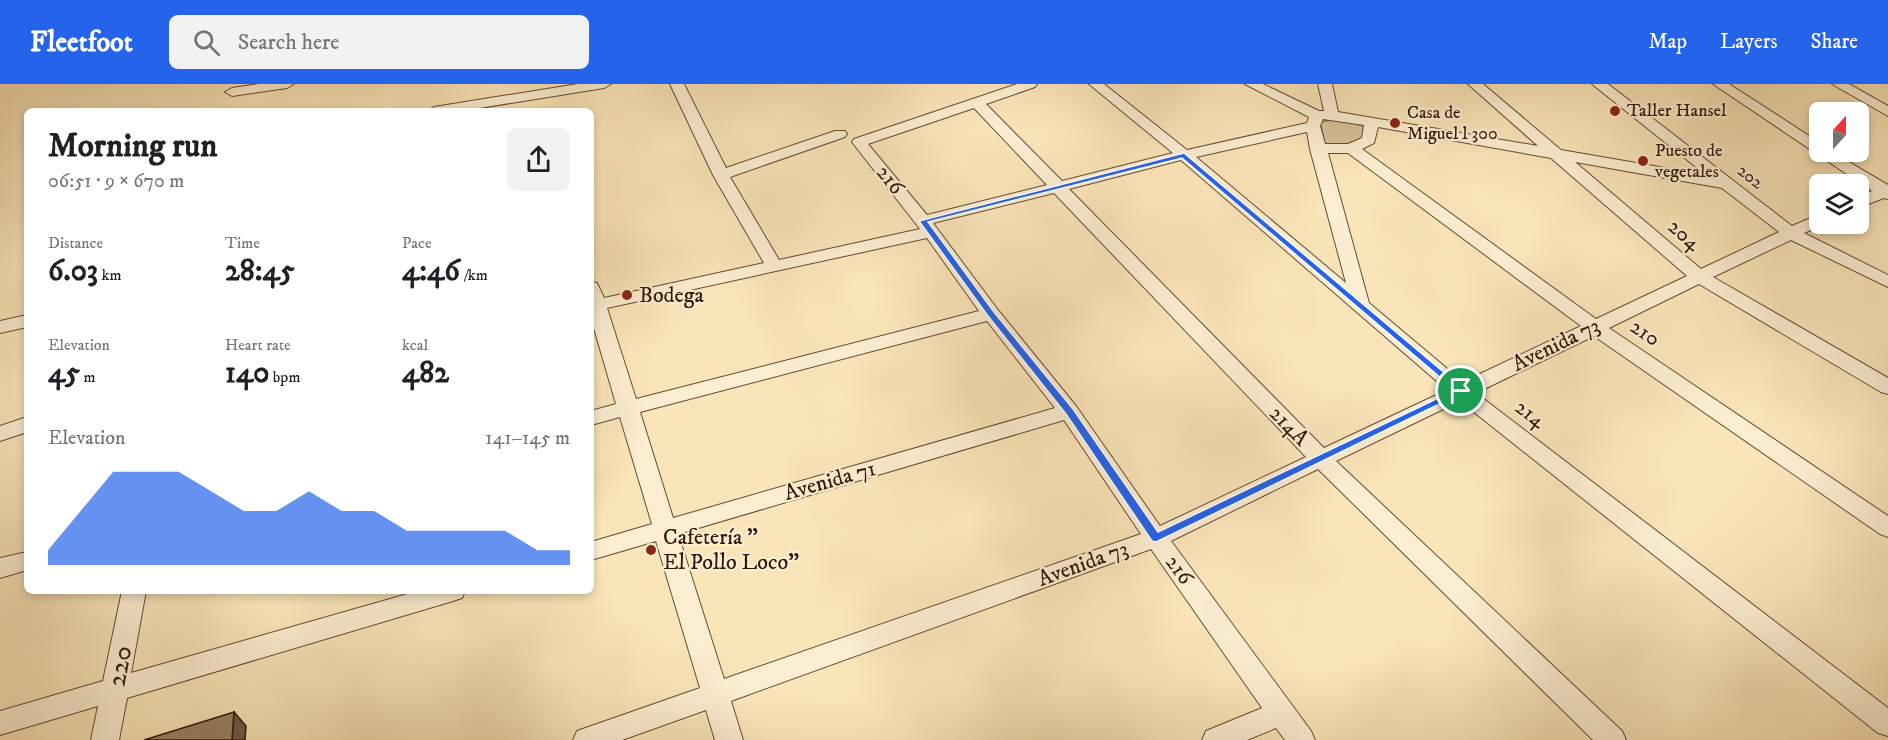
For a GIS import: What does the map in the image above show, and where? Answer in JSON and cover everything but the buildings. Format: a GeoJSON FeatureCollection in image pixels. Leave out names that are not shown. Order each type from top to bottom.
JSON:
{"type":"FeatureCollection","features":[{"type":"Feature","properties":{"kind":"street"},"geometry":{"type":"LineString","coordinates":[[229,108],[233,88],[287,84]]}},
{"type":"Feature","properties":{"kind":"street"},"geometry":{"type":"LineString","coordinates":[[448,108],[534,90],[604,84]]}},
{"type":"Feature","properties":{"kind":"street"},"geometry":{"type":"LineString","coordinates":[[677,84],[721,174],[774,266]]}},
{"type":"Feature","properties":{"kind":"street"},"geometry":{"type":"LineString","coordinates":[[721,174],[1030,84]]}},
{"type":"Feature","properties":{"kind":"street","name":"214"},"geometry":{"type":"LineString","coordinates":[[1095,84],[1184,155],[1461,391],[1888,724]]}},
{"type":"Feature","properties":{"kind":"street"},"geometry":{"type":"LineString","coordinates":[[1252,84],[1320,119]]}},
{"type":"Feature","properties":{"kind":"street"},"geometry":{"type":"LineString","coordinates":[[1325,84],[1318,149],[1360,303]]}},
{"type":"Feature","properties":{"kind":"street","name":"204"},"geometry":{"type":"LineString","coordinates":[[1475,84],[1698,276],[1888,387]]}},
{"type":"Feature","properties":{"kind":"street","name":"202"},"geometry":{"type":"LineString","coordinates":[[1599,84],[1789,232],[1888,282]]}},
{"type":"Feature","properties":{"kind":"street"},"geometry":{"type":"LineString","coordinates":[[1720,84],[1809,143]]}},
{"type":"Feature","properties":{"kind":"street"},"geometry":{"type":"LineString","coordinates":[[1839,84],[1888,112]]}},
{"type":"Feature","properties":{"kind":"street"},"geometry":{"type":"LineString","coordinates":[[534,90],[538,108]]}},
{"type":"Feature","properties":{"kind":"street","name":"214A"},"geometry":{"type":"LineString","coordinates":[[975,101],[1320,458],[1612,740]]}},
{"type":"Feature","properties":{"kind":"street"},"geometry":{"type":"LineString","coordinates":[[729,740],[594,296],[774,266],[927,226],[1059,187],[1320,119],[1372,122],[1729,184]]}},
{"type":"Feature","properties":{"kind":"street"},"geometry":{"type":"LineString","coordinates":[[1318,149],[1352,148],[1369,140],[1372,122]]}},
{"type":"Feature","properties":{"kind":"street","name":"216"},"geometry":{"type":"LineString","coordinates":[[850,138],[927,226],[991,314],[1069,411],[1156,538],[1301,740]]}},
{"type":"Feature","properties":{"kind":"street","name":"210"},"geometry":{"type":"LineString","coordinates":[[1352,148],[1594,327],[1888,528]]}},
{"type":"Feature","properties":{"kind":"street"},"geometry":{"type":"LineString","coordinates":[[1839,162],[1887,192]]}},
{"type":"Feature","properties":{"kind":"street"},"geometry":{"type":"LineString","coordinates":[[1869,199],[1887,192]]}},
{"type":"Feature","properties":{"kind":"street","name":"Avenida 73"},"geometry":{"type":"LineString","coordinates":[[587,740],[1156,538],[1809,224]]}},
{"type":"Feature","properties":{"kind":"street"},"geometry":{"type":"LineString","coordinates":[[594,417],[991,314]]}},
{"type":"Feature","properties":{"kind":"street"},"geometry":{"type":"LineString","coordinates":[[0,327],[24,322]]}},
{"type":"Feature","properties":{"kind":"street","name":"Avenida 71"},"geometry":{"type":"LineString","coordinates":[[594,550],[1069,411]]}},
{"type":"Feature","properties":{"kind":"street"},"geometry":{"type":"LineString","coordinates":[[0,434],[24,425]]}},
{"type":"Feature","properties":{"kind":"street"},"geometry":{"type":"LineString","coordinates":[[0,568],[24,562]]}},
{"type":"Feature","properties":{"kind":"street","name":"220"},"geometry":{"type":"LineString","coordinates":[[105,740],[133,594]]}},
{"type":"Feature","properties":{"kind":"street"},"geometry":{"type":"LineString","coordinates":[[0,723],[443,594]]}},
{"type":"Feature","properties":{"kind":"street"},"geometry":{"type":"LineString","coordinates":[[1216,740],[1281,713]]}},
{"type":"Feature","properties":{"kind":"shaded area"},"geometry":{"type":"Polygon","coordinates":[[[1338,119],[1364,126],[1364,138],[1347,145],[1325,145],[1320,122],[1338,119]]]}},
{"type":"Feature","properties":{"kind":"place","name":"Taller Hansel"},"geometry":{"type":"Point","coordinates":[1615,111]}},
{"type":"Feature","properties":{"kind":"place","name":"Casa de Miguel l 300"},"geometry":{"type":"Point","coordinates":[1395,123]}},
{"type":"Feature","properties":{"kind":"place","name":"Puesto de vegetales"},"geometry":{"type":"Point","coordinates":[1643,161]}},
{"type":"Feature","properties":{"kind":"place","name":"Bodega"},"geometry":{"type":"Point","coordinates":[627,295]}},
{"type":"Feature","properties":{"kind":"place","name":"Cafetería \" El Pollo Loco\""},"geometry":{"type":"Point","coordinates":[651,550]}},
{"type":"Feature","properties":{"kind":"route"},"geometry":{"type":"LineString","coordinates":[[1184,155],[1461,391],[1156,538],[1069,411],[991,314],[923,221],[1184,155]]}}]}
